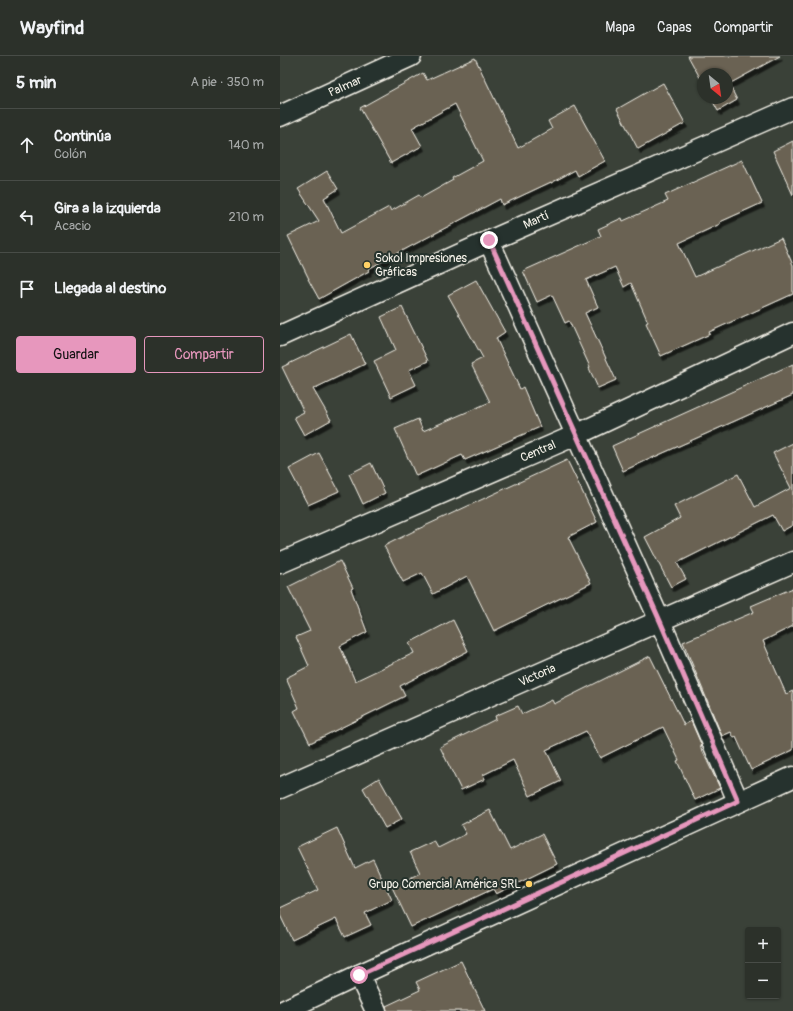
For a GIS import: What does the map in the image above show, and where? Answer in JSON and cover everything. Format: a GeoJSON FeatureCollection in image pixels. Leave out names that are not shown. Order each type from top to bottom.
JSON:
{"type":"FeatureCollection","features":[{"type":"Feature","properties":{"kind":"street","name":"Palmar"},"geometry":{"type":"LineString","coordinates":[[280,116],[411,56]]}},
{"type":"Feature","properties":{"kind":"street","name":"Martí"},"geometry":{"type":"LineString","coordinates":[[280,336],[489,240],[793,108]]}},
{"type":"Feature","properties":{"kind":"street"},"geometry":{"type":"LineString","coordinates":[[489,240],[660,621],[738,801]]}},
{"type":"Feature","properties":{"kind":"street","name":"Central"},"geometry":{"type":"LineString","coordinates":[[280,563],[576,435],[793,334]]}},
{"type":"Feature","properties":{"kind":"street","name":"Victoria"},"geometry":{"type":"LineString","coordinates":[[280,788],[793,562]]}},
{"type":"Feature","properties":{"kind":"street"},"geometry":{"type":"LineString","coordinates":[[283,1011],[793,777]]}},
{"type":"Feature","properties":{"kind":"street"},"geometry":{"type":"LineString","coordinates":[[359,975],[376,1011]]}},
{"type":"Feature","properties":{"kind":"building"},"geometry":{"type":"Polygon","coordinates":[[[688,56],[780,56],[733,82],[733,68],[697,68],[697,72],[688,56]]]}},
{"type":"Feature","properties":{"kind":"building"},"geometry":{"type":"Polygon","coordinates":[[[475,58],[518,148],[552,129],[548,121],[575,106],[605,161],[578,176],[575,170],[551,183],[502,205],[500,199],[368,269],[369,271],[319,299],[288,236],[319,221],[298,189],[327,171],[338,189],[324,198],[341,233],[389,207],[391,211],[419,195],[421,198],[453,180],[452,178],[483,161],[455,104],[412,128],[422,146],[391,163],[360,108],[423,73],[427,80],[475,58]]]}},
{"type":"Feature","properties":{"kind":"building"},"geometry":{"type":"Polygon","coordinates":[[[663,83],[685,123],[638,149],[617,109],[663,83]]]}},
{"type":"Feature","properties":{"kind":"building"},"geometry":{"type":"Polygon","coordinates":[[[733,92],[737,100],[733,102],[733,92]]]}},
{"type":"Feature","properties":{"kind":"building"},"geometry":{"type":"Polygon","coordinates":[[[714,104],[730,104],[718,111],[714,104]]]}},
{"type":"Feature","properties":{"kind":"building"},"geometry":{"type":"Polygon","coordinates":[[[793,141],[793,195],[773,151],[793,141]]]}},
{"type":"Feature","properties":{"kind":"building"},"geometry":{"type":"Polygon","coordinates":[[[742,160],[762,203],[679,243],[695,277],[781,238],[793,265],[793,294],[709,332],[710,334],[661,356],[646,323],[648,322],[631,283],[624,287],[615,267],[586,280],[598,307],[585,313],[616,380],[598,388],[569,321],[565,323],[552,295],[537,302],[523,271],[601,236],[598,229],[622,218],[623,221],[668,201],[665,195],[742,160]]]}},
{"type":"Feature","properties":{"kind":"building"},"geometry":{"type":"Polygon","coordinates":[[[476,280],[505,332],[496,338],[520,389],[523,387],[540,427],[465,460],[462,455],[416,476],[395,429],[418,419],[423,431],[490,402],[471,364],[483,358],[448,295],[476,280]]]}},
{"type":"Feature","properties":{"kind":"building"},"geometry":{"type":"Polygon","coordinates":[[[402,307],[428,361],[409,370],[416,385],[391,397],[374,361],[396,350],[381,317],[402,307]]]}},
{"type":"Feature","properties":{"kind":"building"},"geometry":{"type":"Polygon","coordinates":[[[351,334],[365,364],[313,389],[331,420],[304,435],[294,417],[304,412],[282,367],[351,334]]]}},
{"type":"Feature","properties":{"kind":"building"},"geometry":{"type":"Polygon","coordinates":[[[793,364],[793,395],[623,471],[612,446],[793,364]]]}},
{"type":"Feature","properties":{"kind":"building"},"geometry":{"type":"Polygon","coordinates":[[[793,443],[793,525],[782,531],[773,515],[677,563],[686,579],[671,587],[645,537],[680,518],[674,506],[738,474],[755,507],[791,488],[773,453],[793,443]]]}},
{"type":"Feature","properties":{"kind":"building"},"geometry":{"type":"Polygon","coordinates":[[[319,453],[339,491],[308,505],[289,469],[319,453]]]}},
{"type":"Feature","properties":{"kind":"building"},"geometry":{"type":"Polygon","coordinates":[[[567,460],[597,522],[568,537],[591,583],[494,631],[467,576],[433,594],[422,573],[403,582],[384,546],[567,460]]]}},
{"type":"Feature","properties":{"kind":"building"},"geometry":{"type":"Polygon","coordinates":[[[371,463],[385,493],[363,504],[349,474],[371,463]]]}},
{"type":"Feature","properties":{"kind":"building"},"geometry":{"type":"Polygon","coordinates":[[[340,561],[353,588],[351,589],[367,632],[340,646],[355,681],[414,653],[409,643],[453,620],[468,651],[400,686],[405,696],[310,743],[294,711],[299,708],[286,678],[309,666],[296,637],[310,631],[288,587],[340,561]]]}},
{"type":"Feature","properties":{"kind":"building"},"geometry":{"type":"Polygon","coordinates":[[[793,588],[793,626],[763,641],[786,694],[793,691],[793,750],[751,770],[736,737],[734,738],[731,732],[722,736],[683,642],[754,612],[751,606],[793,588]]]}},
{"type":"Feature","properties":{"kind":"building"},"geometry":{"type":"Polygon","coordinates":[[[650,656],[684,725],[691,721],[702,746],[700,746],[720,788],[695,800],[677,761],[679,760],[663,727],[600,758],[586,731],[546,750],[561,781],[530,796],[513,760],[483,775],[485,779],[461,790],[440,747],[496,719],[495,716],[518,706],[522,714],[552,700],[554,704],[650,656]]]}},
{"type":"Feature","properties":{"kind":"building"},"geometry":{"type":"Polygon","coordinates":[[[379,778],[402,819],[385,828],[363,788],[379,778]]]}},
{"type":"Feature","properties":{"kind":"building"},"geometry":{"type":"Polygon","coordinates":[[[490,810],[510,850],[542,834],[557,864],[496,894],[493,889],[411,927],[392,887],[420,873],[410,852],[434,841],[438,848],[466,834],[461,825],[490,810]]]}},
{"type":"Feature","properties":{"kind":"building"},"geometry":{"type":"Polygon","coordinates":[[[337,828],[355,868],[373,859],[392,900],[365,913],[371,925],[345,937],[336,919],[292,940],[280,915],[280,908],[318,890],[297,847],[337,828]]]}},
{"type":"Feature","properties":{"kind":"building"},"geometry":{"type":"Polygon","coordinates":[[[461,961],[485,1011],[387,1011],[386,1006],[420,990],[416,982],[461,961]]]}},
{"type":"Feature","properties":{"kind":"place","name":"Sokol Impresiones Gráficas"},"geometry":{"type":"Point","coordinates":[367,265]}},
{"type":"Feature","properties":{"kind":"place","name":"Grupo Comercial América SRL"},"geometry":{"type":"Point","coordinates":[529,884]}},
{"type":"Feature","properties":{"kind":"route"},"geometry":{"type":"LineString","coordinates":[[359,975],[738,801],[660,621],[489,240]]}}]}
